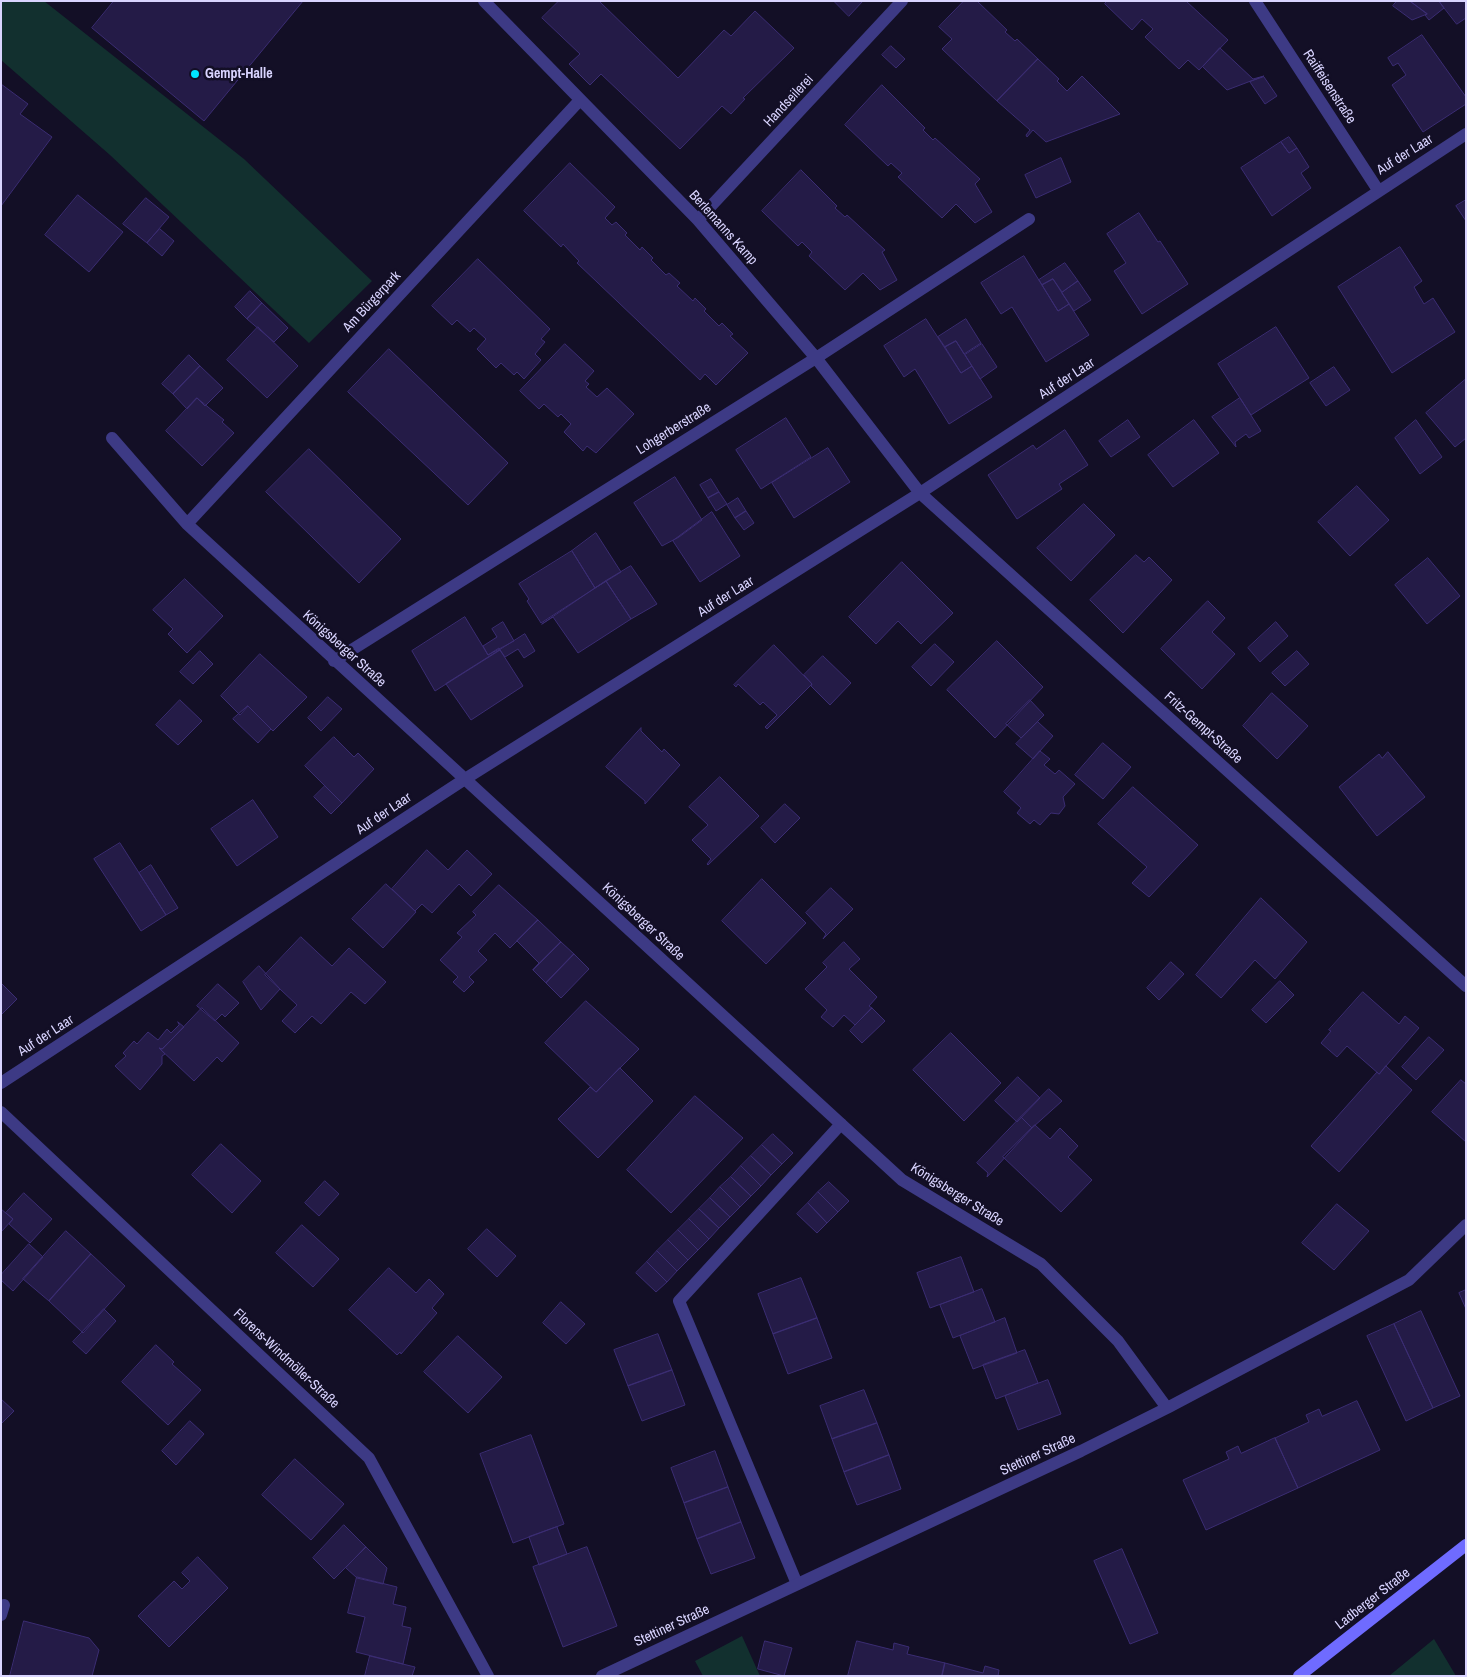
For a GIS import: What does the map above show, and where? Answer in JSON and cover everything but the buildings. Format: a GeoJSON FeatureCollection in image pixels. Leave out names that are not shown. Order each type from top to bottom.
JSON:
{"type":"FeatureCollection","features":[{"type":"Feature","properties":{"kind":"main road","name":"Ladberger Straße"},"geometry":{"type":"LineString","coordinates":[[1299,1676],[1466,1546]]}},
{"type":"Feature","properties":{"kind":"street","name":"Berlemanns Kamp"},"geometry":{"type":"LineString","coordinates":[[484,1],[698,220],[816,358],[920,493]]}},
{"type":"Feature","properties":{"kind":"street","name":"Handseilerei"},"geometry":{"type":"LineString","coordinates":[[698,220],[902,1]]}},
{"type":"Feature","properties":{"kind":"street","name":"Raiffeisenstraße"},"geometry":{"type":"LineString","coordinates":[[1255,1],[1378,190]]}},
{"type":"Feature","properties":{"kind":"street","name":"Am Bürgerpark"},"geometry":{"type":"LineString","coordinates":[[187,524],[580,100]]}},
{"type":"Feature","properties":{"kind":"street","name":"Auf der Laar"},"geometry":{"type":"LineString","coordinates":[[1,1083],[465,779],[920,493],[1269,264],[1378,190],[1466,134]]}},
{"type":"Feature","properties":{"kind":"street","name":"Lohgerberstraße"},"geometry":{"type":"LineString","coordinates":[[334,661],[816,358],[1029,219]]}},
{"type":"Feature","properties":{"kind":"street","name":"Königsberger Straße"},"geometry":{"type":"LineString","coordinates":[[112,438],[187,524],[334,661],[902,1180],[1041,1264],[1118,1341],[1167,1408]]}},
{"type":"Feature","properties":{"kind":"street","name":"Fritz-Gempt-Straße"},"geometry":{"type":"LineString","coordinates":[[920,493],[1466,986]]}},
{"type":"Feature","properties":{"kind":"street","name":"Florens-Windmöller-Straße"},"geometry":{"type":"LineString","coordinates":[[1,1112],[369,1458],[488,1676]]}},
{"type":"Feature","properties":{"kind":"street"},"geometry":{"type":"LineString","coordinates":[[798,1584],[679,1301],[842,1124]]}},
{"type":"Feature","properties":{"kind":"street","name":"Stettiner Straße"},"geometry":{"type":"LineString","coordinates":[[602,1676],[1081,1451],[1167,1408],[1408,1280],[1466,1225]]}},
{"type":"Feature","properties":{"kind":"green space"},"geometry":{"type":"Polygon","coordinates":[[[1,1],[44,1],[244,159],[372,281],[309,343],[110,155],[1,60],[1,1]]]}},
{"type":"Feature","properties":{"kind":"green space"},"geometry":{"type":"Polygon","coordinates":[[[742,1636],[760,1676],[703,1676],[695,1661],[742,1636]]]}},
{"type":"Feature","properties":{"kind":"green space"},"geometry":{"type":"Polygon","coordinates":[[[1434,1639],[1456,1676],[1389,1676],[1434,1639]]]}},
{"type":"Feature","properties":{"kind":"place","name":"Gempt-Halle"},"geometry":{"type":"Point","coordinates":[195,74]}}]}
